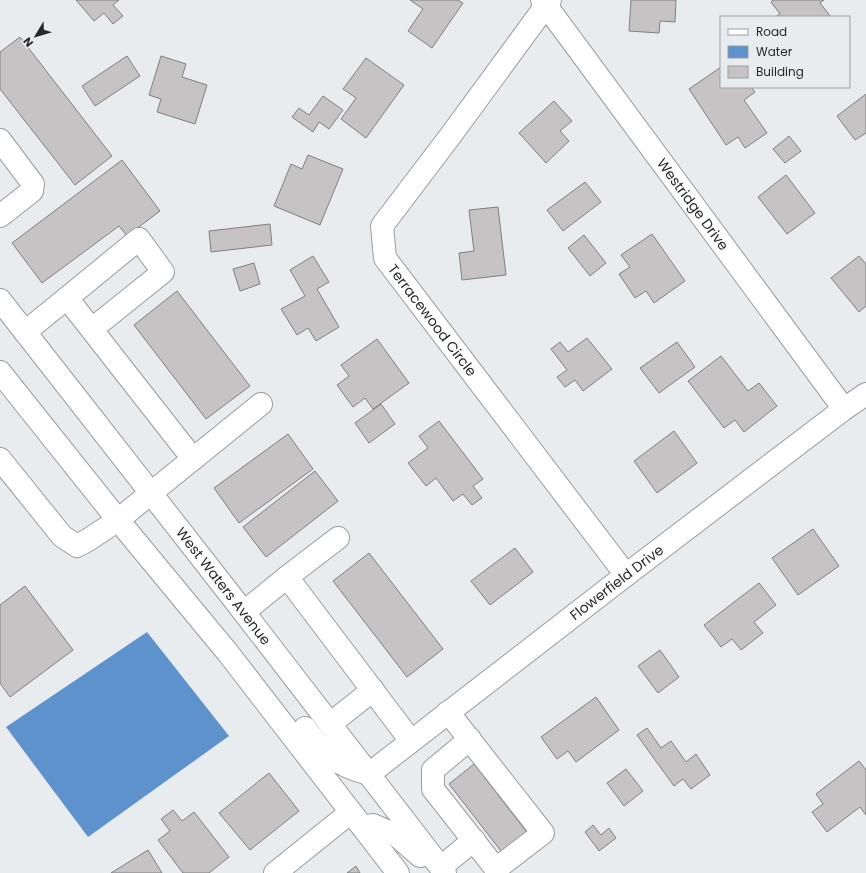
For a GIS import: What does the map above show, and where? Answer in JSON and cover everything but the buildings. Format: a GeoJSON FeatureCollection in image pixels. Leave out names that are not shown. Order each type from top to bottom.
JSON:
{"type":"FeatureCollection","features":[{"type":"Feature","properties":{"kind":"street","name":"Westridge Drive"},"geometry":{"type":"LineString","coordinates":[[546,2],[844,409]]}},
{"type":"Feature","properties":{"kind":"street","name":"Terracewood Circle"},"geometry":{"type":"LineString","coordinates":[[546,2],[451,135],[382,226],[385,258],[626,575]]}},
{"type":"Feature","properties":{"kind":"street"},"geometry":{"type":"LineString","coordinates":[[0,140],[33,184],[32,191],[0,216]]}},
{"type":"Feature","properties":{"kind":"street"},"geometry":{"type":"LineString","coordinates":[[25,332],[139,239],[163,272],[92,329]]}},
{"type":"Feature","properties":{"kind":"street"},"geometry":{"type":"LineString","coordinates":[[67,298],[193,459]]}},
{"type":"Feature","properties":{"kind":"street","name":"West Waters Avenue"},"geometry":{"type":"LineString","coordinates":[[0,300],[443,870]]}},
{"type":"Feature","properties":{"kind":"street"},"geometry":{"type":"LineString","coordinates":[[0,372],[118,520],[228,653],[398,873]]}},
{"type":"Feature","properties":{"kind":"street","name":"Flowerfield Drive"},"geometry":{"type":"LineString","coordinates":[[369,774],[626,575],[844,409],[866,394]]}},
{"type":"Feature","properties":{"kind":"street"},"geometry":{"type":"LineString","coordinates":[[0,459],[62,536],[77,546],[118,520],[262,404]]}},
{"type":"Feature","properties":{"kind":"street"},"geometry":{"type":"LineString","coordinates":[[244,612],[338,538]]}},
{"type":"Feature","properties":{"kind":"street"},"geometry":{"type":"LineString","coordinates":[[287,577],[411,741]]}},
{"type":"Feature","properties":{"kind":"street"},"geometry":{"type":"LineString","coordinates":[[228,653],[252,660],[315,742],[333,760],[345,767],[369,774]]}},
{"type":"Feature","properties":{"kind":"street"},"geometry":{"type":"LineString","coordinates":[[330,724],[373,690]]}},
{"type":"Feature","properties":{"kind":"street"},"geometry":{"type":"LineString","coordinates":[[448,712],[470,739],[543,833],[496,869],[433,789],[432,770],[470,739]]}},
{"type":"Feature","properties":{"kind":"street"},"geometry":{"type":"LineString","coordinates":[[275,873],[357,820],[374,825],[396,835],[421,857],[443,870],[474,840]]}},
{"type":"Feature","properties":{"kind":"water"},"geometry":{"type":"Polygon","coordinates":[[[147,632],[229,736],[88,837],[6,727],[147,632]]]}}]}
